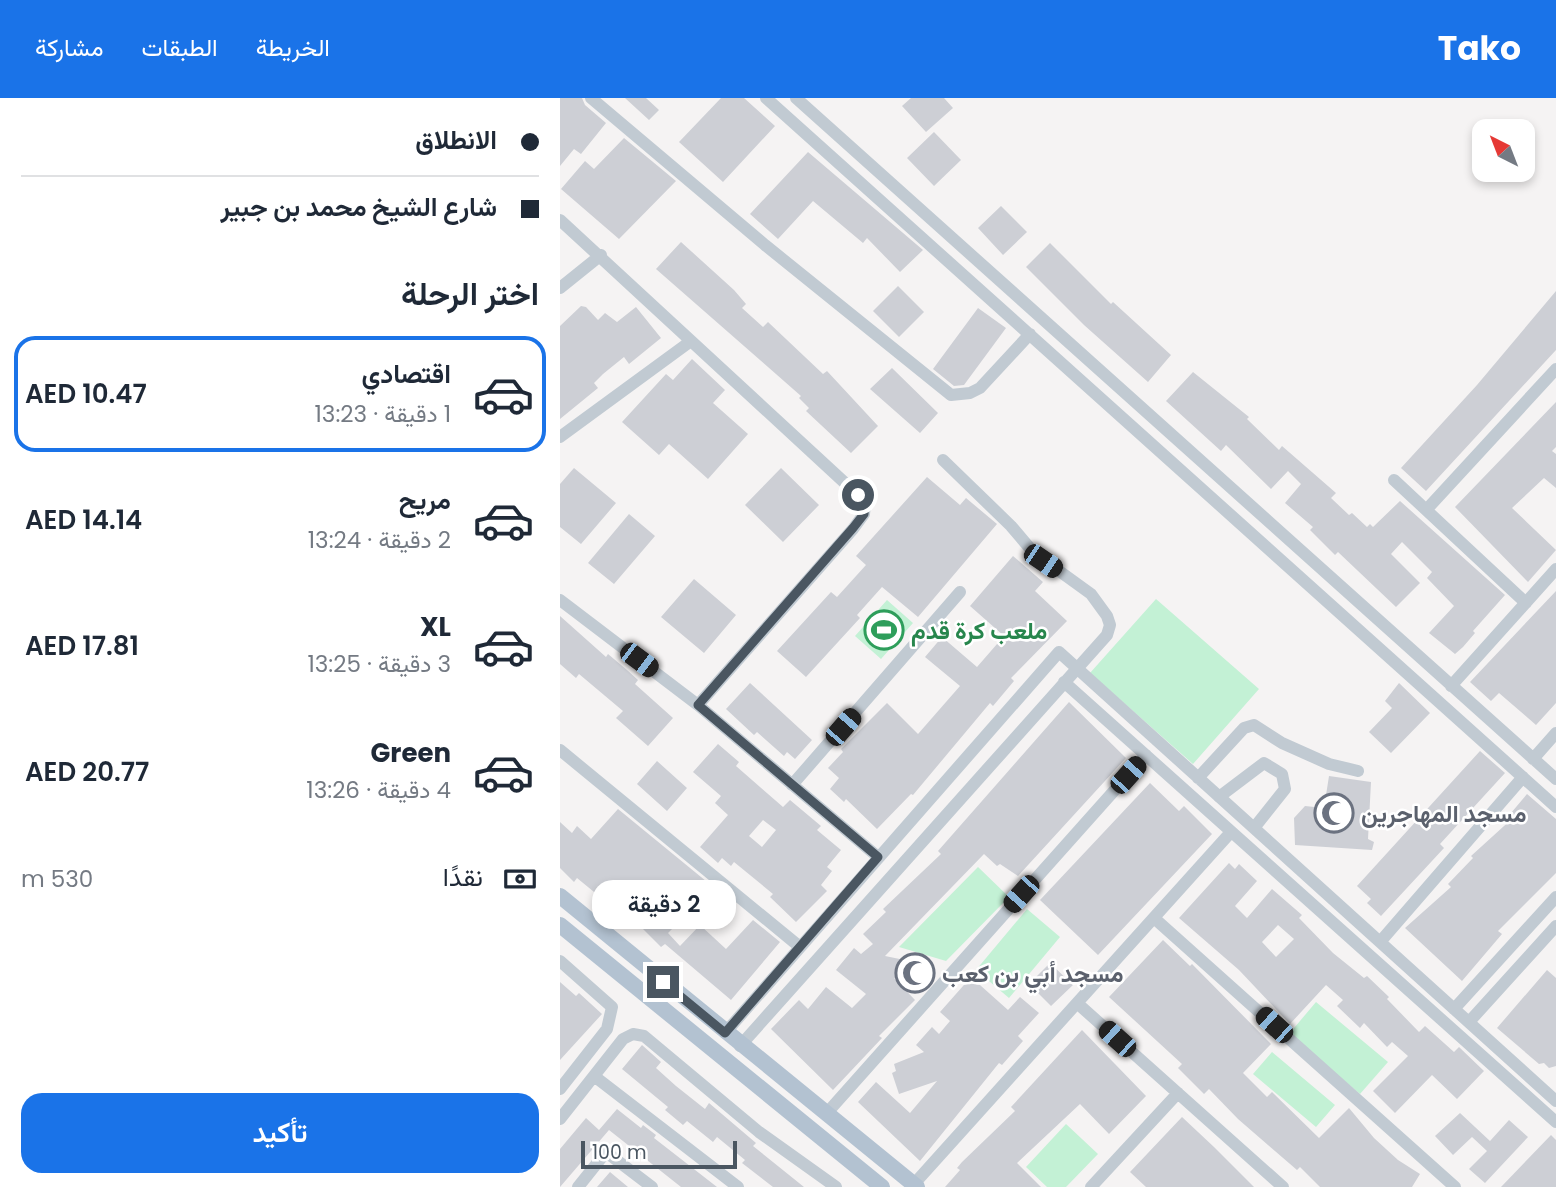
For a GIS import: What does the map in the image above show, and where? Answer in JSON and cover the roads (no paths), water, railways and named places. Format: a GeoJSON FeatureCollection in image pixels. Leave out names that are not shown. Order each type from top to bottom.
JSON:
{"type":"FeatureCollection","features":[{"type":"Feature","properties":{"kind":"main road"},"geometry":{"type":"LineString","coordinates":[[560,896],[916,1186]]}},
{"type":"Feature","properties":{"kind":"main road"},"geometry":{"type":"LineString","coordinates":[[560,925],[882,1187]]}},
{"type":"Feature","properties":{"kind":"street"},"geometry":{"type":"LineString","coordinates":[[591,98],[704,195],[951,395],[970,393],[980,387],[1030,334]]}},
{"type":"Feature","properties":{"kind":"street"},"geometry":{"type":"LineString","coordinates":[[766,98],[1556,807]]}},
{"type":"Feature","properties":{"kind":"street"},"geometry":{"type":"LineString","coordinates":[[796,98],[1556,779]]}},
{"type":"Feature","properties":{"kind":"street"},"geometry":{"type":"LineString","coordinates":[[560,220],[858,495],[865,505],[864,514],[853,528],[698,705]]}},
{"type":"Feature","properties":{"kind":"street"},"geometry":{"type":"LineString","coordinates":[[560,288],[601,255]]}},
{"type":"Feature","properties":{"kind":"street"},"geometry":{"type":"LineString","coordinates":[[560,437],[691,341]]}},
{"type":"Feature","properties":{"kind":"street"},"geometry":{"type":"LineString","coordinates":[[1427,509],[1556,369]]}},
{"type":"Feature","properties":{"kind":"street"},"geometry":{"type":"LineString","coordinates":[[740,1045],[1107,635],[1110,625],[1101,605],[1083,586],[1032,552],[1011,526],[943,460]]}},
{"type":"Feature","properties":{"kind":"street"},"geometry":{"type":"LineString","coordinates":[[1394,480],[1526,603]]}},
{"type":"Feature","properties":{"kind":"street"},"geometry":{"type":"LineString","coordinates":[[1451,686],[1556,569]]}},
{"type":"Feature","properties":{"kind":"street"},"geometry":{"type":"LineString","coordinates":[[793,785],[960,593]]}},
{"type":"Feature","properties":{"kind":"street"},"geometry":{"type":"LineString","coordinates":[[560,600],[698,705],[878,857]]}},
{"type":"Feature","properties":{"kind":"street"},"geometry":{"type":"LineString","coordinates":[[725,1033],[1059,652],[1556,1101]]}},
{"type":"Feature","properties":{"kind":"street"},"geometry":{"type":"LineString","coordinates":[[1064,682],[1556,1122]]}},
{"type":"Feature","properties":{"kind":"street"},"geometry":{"type":"LineString","coordinates":[[1198,778],[1244,728],[1254,725],[1282,743],[1317,759],[1358,771]]}},
{"type":"Feature","properties":{"kind":"street"},"geometry":{"type":"LineString","coordinates":[[1533,759],[1556,733]]}},
{"type":"Feature","properties":{"kind":"street"},"geometry":{"type":"LineString","coordinates":[[560,750],[800,947]]}},
{"type":"Feature","properties":{"kind":"street"},"geometry":{"type":"LineString","coordinates":[[827,1114],[1146,755]]}},
{"type":"Feature","properties":{"kind":"street"},"geometry":{"type":"LineString","coordinates":[[1219,797],[1264,763],[1270,764],[1282,775],[1285,789],[1254,828]]}},
{"type":"Feature","properties":{"kind":"street"},"geometry":{"type":"LineString","coordinates":[[1380,942],[1523,778]]}},
{"type":"Feature","properties":{"kind":"street"},"geometry":{"type":"LineString","coordinates":[[916,1186],[1231,832]]}},
{"type":"Feature","properties":{"kind":"street"},"geometry":{"type":"LineString","coordinates":[[1454,1009],[1556,897]]}},
{"type":"Feature","properties":{"kind":"street"},"geometry":{"type":"LineString","coordinates":[[1154,918],[1455,1187]]}},
{"type":"Feature","properties":{"kind":"street"},"geometry":{"type":"LineString","coordinates":[[1469,1022],[1556,926]]}},
{"type":"Feature","properties":{"kind":"street"},"geometry":{"type":"LineString","coordinates":[[560,961],[612,1007],[607,1029],[560,1089]]}},
{"type":"Feature","properties":{"kind":"street"},"geometry":{"type":"LineString","coordinates":[[1077,1003],[1283,1187]]}},
{"type":"Feature","properties":{"kind":"street"},"geometry":{"type":"LineString","coordinates":[[560,1119],[623,1039],[632,1034],[644,1036],[759,1132],[836,1187]]}},
{"type":"Feature","properties":{"kind":"street"},"geometry":{"type":"LineString","coordinates":[[594,1076],[733,1185]]}},
{"type":"Feature","properties":{"kind":"street"},"geometry":{"type":"LineString","coordinates":[[1097,1185],[1178,1093]]}},
{"type":"Feature","properties":{"kind":"street"},"geometry":{"type":"LineString","coordinates":[[578,1187],[606,1152],[652,1187]]}},
{"type":"Feature","properties":{"kind":"place","name":"ملعب كرة قدم"},"geometry":{"type":"Point","coordinates":[884,630]}},
{"type":"Feature","properties":{"kind":"place","name":"مسجد المهاجرين"},"geometry":{"type":"Point","coordinates":[1334,813]}},
{"type":"Feature","properties":{"kind":"place","name":"مسجد أبي بن كعب"},"geometry":{"type":"Point","coordinates":[915,973]}}]}
